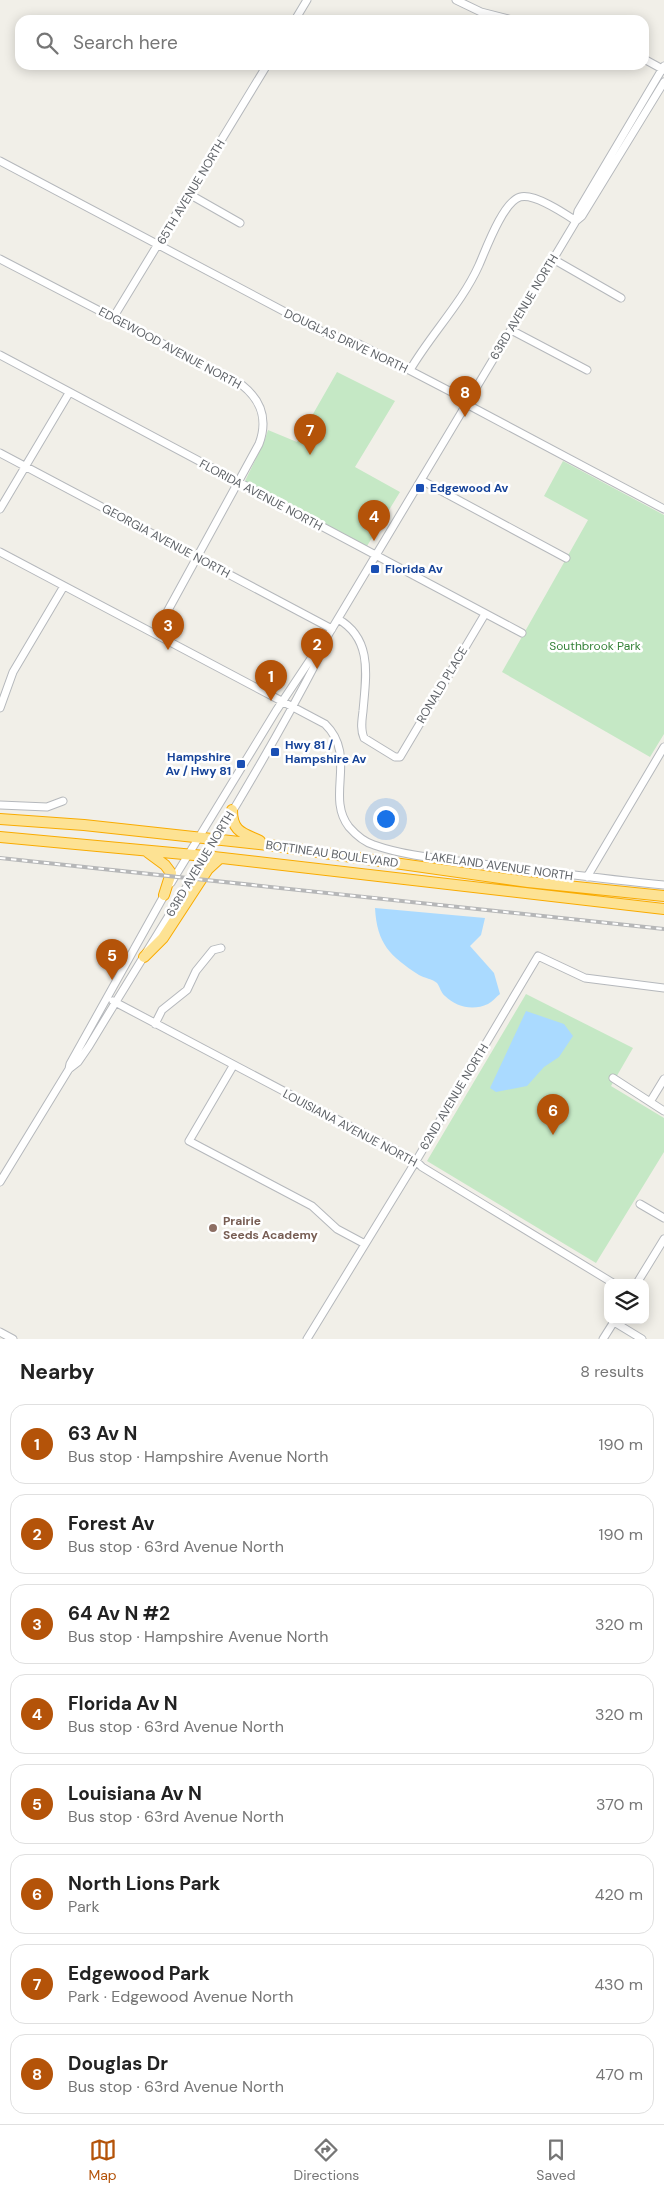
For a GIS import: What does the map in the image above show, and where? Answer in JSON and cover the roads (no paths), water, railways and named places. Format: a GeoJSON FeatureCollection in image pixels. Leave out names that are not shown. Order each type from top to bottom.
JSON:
{"type":"FeatureCollection","features":[{"type":"Feature","properties":{"kind":"highway"},"geometry":{"type":"LineString","coordinates":[[232,810],[232,820],[238,830],[268,845]]}},
{"type":"Feature","properties":{"kind":"highway","name":"BOTTINEAU BOULEVARD"},"geometry":{"type":"LineString","coordinates":[[0,818],[75,824],[268,845],[528,882],[664,896]]}},
{"type":"Feature","properties":{"kind":"highway","name":"BOTTINEAU BOULEVARD"},"geometry":{"type":"LineString","coordinates":[[0,837],[205,856],[664,909]]}},
{"type":"Feature","properties":{"kind":"highway"},"geometry":{"type":"LineString","coordinates":[[145,850],[165,865],[171,873],[164,895]]}},
{"type":"Feature","properties":{"kind":"highway"},"geometry":{"type":"LineString","coordinates":[[144,957],[162,938],[208,869],[220,858]]}},
{"type":"Feature","properties":{"kind":"street"},"geometry":{"type":"LineString","coordinates":[[298,15],[307,0]]}},
{"type":"Feature","properties":{"kind":"street"},"geometry":{"type":"LineString","coordinates":[[456,0],[481,12],[493,15]]}},
{"type":"Feature","properties":{"kind":"street"},"geometry":{"type":"LineString","coordinates":[[649,61],[663,68]]}},
{"type":"Feature","properties":{"kind":"street","name":"63RD AVENUE NORTH"},"geometry":{"type":"LineString","coordinates":[[576,221],[578,211],[663,68]]}},
{"type":"Feature","properties":{"kind":"street","name":"65TH AVENUE NORTH"},"geometry":{"type":"LineString","coordinates":[[113,318],[265,76],[266,70]]}},
{"type":"Feature","properties":{"kind":"street","name":"63RD AVENUE NORTH"},"geometry":{"type":"LineString","coordinates":[[0,1182],[69,1069],[70,1064],[188,855],[284,700],[312,657],[318,652],[553,258],[607,177],[664,82]]}},
{"type":"Feature","properties":{"kind":"street","name":"DOUGLAS DRIVE NORTH"},"geometry":{"type":"LineString","coordinates":[[0,161],[323,332],[359,344],[460,396],[466,403],[664,509]]}},
{"type":"Feature","properties":{"kind":"street"},"geometry":{"type":"LineString","coordinates":[[190,194],[240,223]]}},
{"type":"Feature","properties":{"kind":"street"},"geometry":{"type":"LineString","coordinates":[[410,370],[428,341],[465,291],[476,273],[500,222],[515,200],[524,197],[535,199],[576,221]]}},
{"type":"Feature","properties":{"kind":"street","name":"EDGEWOOD AVENUE NORTH"},"geometry":{"type":"LineString","coordinates":[[0,258],[242,385],[256,398],[264,416],[263,434],[155,634]]}},
{"type":"Feature","properties":{"kind":"street"},"geometry":{"type":"LineString","coordinates":[[553,258],[621,298]]}},
{"type":"Feature","properties":{"kind":"street"},"geometry":{"type":"LineString","coordinates":[[511,330],[587,370]]}},
{"type":"Feature","properties":{"kind":"street","name":"FLORIDA AVENUE NORTH"},"geometry":{"type":"LineString","coordinates":[[0,355],[522,633]]}},
{"type":"Feature","properties":{"kind":"street"},"geometry":{"type":"LineString","coordinates":[[0,509],[69,393]]}},
{"type":"Feature","properties":{"kind":"street","name":"GEORGIA AVENUE NORTH"},"geometry":{"type":"LineString","coordinates":[[0,453],[332,629]]}},
{"type":"Feature","properties":{"kind":"street"},"geometry":{"type":"LineString","coordinates":[[420,480],[566,558]]}},
{"type":"Feature","properties":{"kind":"street","name":"LAKELAND AVENUE NORTH"},"geometry":{"type":"LineString","coordinates":[[0,552],[284,700],[325,724],[336,738],[342,760],[341,809],[348,826],[366,842],[382,848],[439,859],[664,886]]}},
{"type":"Feature","properties":{"kind":"street"},"geometry":{"type":"LineString","coordinates":[[0,708],[13,672],[64,586]]}},
{"type":"Feature","properties":{"kind":"street","name":"RONALD PLACE"},"geometry":{"type":"LineString","coordinates":[[338,618],[356,633],[365,660],[362,726],[364,738],[395,757],[400,757],[485,614]]}},
{"type":"Feature","properties":{"kind":"street","name":"63RD AVENUE NORTH"},"geometry":{"type":"LineString","coordinates":[[69,1069],[78,1062],[215,840],[294,706],[318,659],[318,652]]}},
{"type":"Feature","properties":{"kind":"street"},"geometry":{"type":"LineString","coordinates":[[587,877],[664,747]]}},
{"type":"Feature","properties":{"kind":"street"},"geometry":{"type":"LineString","coordinates":[[0,804],[47,807],[63,801]]}},
{"type":"Feature","properties":{"kind":"street"},"geometry":{"type":"LineString","coordinates":[[155,1024],[162,1010],[187,990],[196,971],[213,950],[221,948]]}},
{"type":"Feature","properties":{"kind":"street","name":"62ND AVENUE NORTH"},"geometry":{"type":"LineString","coordinates":[[307,1339],[538,956],[585,978],[664,988]]}},
{"type":"Feature","properties":{"kind":"street","name":"LOUISIANA AVENUE NORTH"},"geometry":{"type":"LineString","coordinates":[[107,998],[416,1161],[422,1167],[606,1279]]}},
{"type":"Feature","properties":{"kind":"street"},"geometry":{"type":"LineString","coordinates":[[233,1066],[190,1141],[312,1206],[338,1228],[365,1244]]}},
{"type":"Feature","properties":{"kind":"street"},"geometry":{"type":"LineString","coordinates":[[613,1078],[664,1111]]}},
{"type":"Feature","properties":{"kind":"street"},"geometry":{"type":"LineString","coordinates":[[650,1102],[664,1080]]}},
{"type":"Feature","properties":{"kind":"street"},"geometry":{"type":"LineString","coordinates":[[640,1204],[664,1218]]}},
{"type":"Feature","properties":{"kind":"street"},"geometry":{"type":"LineString","coordinates":[[639,1279],[664,1239]]}},
{"type":"Feature","properties":{"kind":"street"},"geometry":{"type":"LineString","coordinates":[[603,1339],[612,1324]]}},
{"type":"Feature","properties":{"kind":"street"},"geometry":{"type":"LineString","coordinates":[[619,1324],[642,1339]]}},
{"type":"Feature","properties":{"kind":"street"},"geometry":{"type":"LineString","coordinates":[[0,1332],[13,1339]]}},
{"type":"Feature","properties":{"kind":"water"},"geometry":{"type":"Polygon","coordinates":[[[375,908],[485,918],[481,935],[470,946],[494,973],[500,994],[488,1004],[476,1007],[465,1007],[449,1000],[442,993],[437,983],[419,975],[400,962],[387,948],[379,931],[375,908]]]}},
{"type":"Feature","properties":{"kind":"water"},"geometry":{"type":"Polygon","coordinates":[[[526,1011],[564,1024],[573,1036],[559,1057],[544,1067],[527,1086],[496,1092],[490,1088],[526,1011]]]}},
{"type":"Feature","properties":{"kind":"railway"},"geometry":{"type":"LineString","coordinates":[[0,858],[664,929]]}},
{"type":"Feature","properties":{"kind":"place","name":"Douglas Dr"},"geometry":{"type":"Point","coordinates":[465,417]}},
{"type":"Feature","properties":{"kind":"place","name":"Edgewood Park"},"geometry":{"type":"Point","coordinates":[310,455]}},
{"type":"Feature","properties":{"kind":"place","name":"Edgewood Av"},"geometry":{"type":"Point","coordinates":[420,488]}},
{"type":"Feature","properties":{"kind":"place","name":"Florida Av N"},"geometry":{"type":"Point","coordinates":[374,541]}},
{"type":"Feature","properties":{"kind":"place","name":"Florida Av"},"geometry":{"type":"Point","coordinates":[375,569]}},
{"type":"Feature","properties":{"kind":"place","name":"64 Av N #2"},"geometry":{"type":"Point","coordinates":[168,650]}},
{"type":"Feature","properties":{"kind":"place","name":"Forest Av"},"geometry":{"type":"Point","coordinates":[317,669]}},
{"type":"Feature","properties":{"kind":"place","name":"63 Av N"},"geometry":{"type":"Point","coordinates":[271,701]}},
{"type":"Feature","properties":{"kind":"place","name":"Hwy 81 / Hampshire Av"},"geometry":{"type":"Point","coordinates":[275,752]}},
{"type":"Feature","properties":{"kind":"place","name":"Hampshire Av / Hwy 81"},"geometry":{"type":"Point","coordinates":[241,764]}},
{"type":"Feature","properties":{"kind":"place","name":"Louisiana Av N"},"geometry":{"type":"Point","coordinates":[112,980]}},
{"type":"Feature","properties":{"kind":"place","name":"North Lions Park"},"geometry":{"type":"Point","coordinates":[553,1135]}},
{"type":"Feature","properties":{"kind":"place","name":"Prairie Seeds Academy"},"geometry":{"type":"Point","coordinates":[213,1228]}},
{"type":"Feature","properties":{"kind":"park label","name":"Southbrook Park"},"geometry":{"type":"Point","coordinates":[595,646]}}]}
